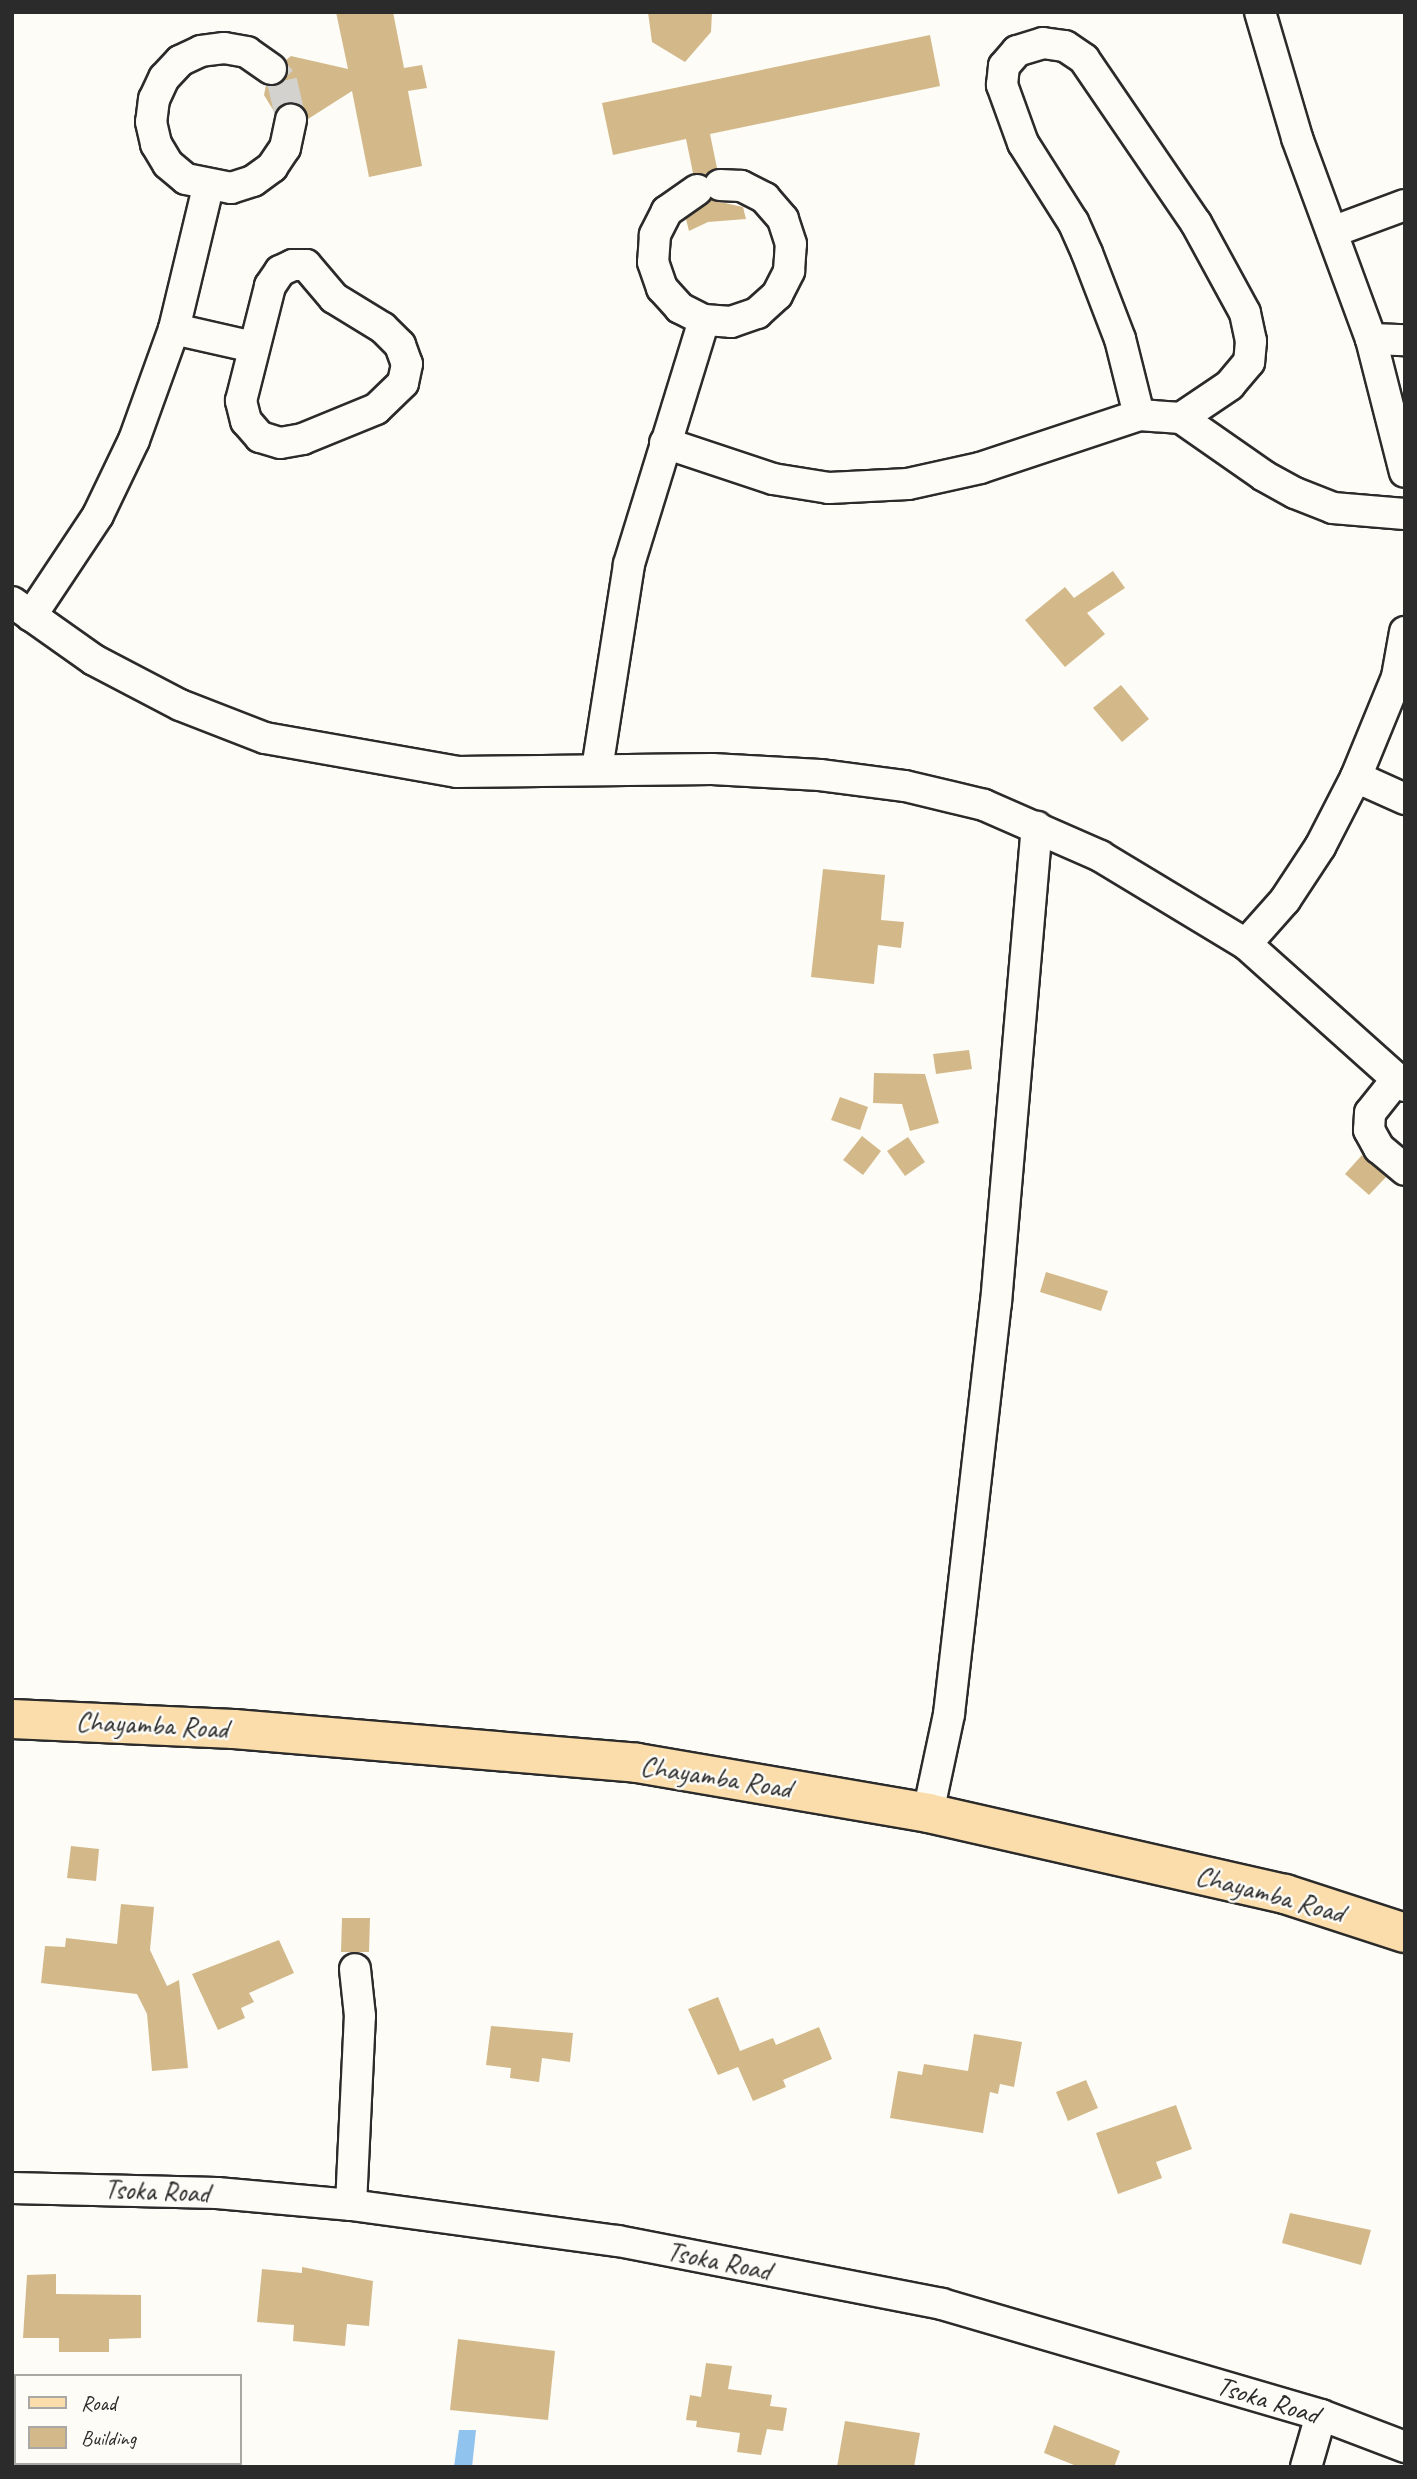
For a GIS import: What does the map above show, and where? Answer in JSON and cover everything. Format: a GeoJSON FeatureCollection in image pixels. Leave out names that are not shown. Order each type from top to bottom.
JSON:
{"type":"FeatureCollection","features":[{"type":"Feature","properties":{"kind":"main road","name":"Chayamba Road"},"geometry":{"type":"LineString","coordinates":[[12,1719],[234,1729],[637,1763],[928,1813],[1285,1894],[1405,1933]]}},
{"type":"Feature","properties":{"kind":"street"},"geometry":{"type":"LineString","coordinates":[[1260,12],[1332,232],[1371,339],[1405,472]]}},
{"type":"Feature","properties":{"kind":"street"},"geometry":{"type":"LineString","coordinates":[[1139,415],[1120,339],[1087,253],[1073,222],[1023,143],[1002,85],[1004,66],[1017,51],[1043,43],[1065,46],[1084,59],[1196,223],[1245,313],[1251,341],[1249,362],[1230,385],[1181,418]]}},
{"type":"Feature","properties":{"kind":"street"},"geometry":{"type":"LineString","coordinates":[[271,69],[247,52],[224,48],[201,51],[180,61],[164,78],[154,99],[151,122],[156,144],[177,172],[208,187],[231,188],[253,181],[272,167],[285,148],[292,120]]}},
{"type":"Feature","properties":{"kind":"street"},"geometry":{"type":"LineString","coordinates":[[741,186],[765,198],[783,219],[791,244],[789,271],[777,295],[757,313],[731,322],[704,320],[680,309],[662,288],[653,262],[655,235],[667,211],[708,187],[741,186]]}},
{"type":"Feature","properties":{"kind":"street"},"geometry":{"type":"LineString","coordinates":[[208,187],[174,329],[134,440],[97,515],[22,609],[94,660],[180,705],[265,738],[457,772],[712,769],[905,786],[984,805],[1100,856],[1246,944],[1401,1083],[1370,1113],[1368,1130],[1379,1148],[1405,1170]]}},
{"type":"Feature","properties":{"kind":"street"},"geometry":{"type":"LineString","coordinates":[[1332,232],[1405,205]]}},
{"type":"Feature","properties":{"kind":"street"},"geometry":{"type":"LineString","coordinates":[[306,265],[334,298],[383,328],[400,345],[407,364],[403,383],[376,409],[303,439],[280,443],[260,437],[246,421],[241,401],[254,347],[270,286],[280,271],[306,265]]}},
{"type":"Feature","properties":{"kind":"street"},"geometry":{"type":"LineString","coordinates":[[597,769],[629,564],[704,320]]}},
{"type":"Feature","properties":{"kind":"street"},"geometry":{"type":"LineString","coordinates":[[174,329],[254,347]]}},
{"type":"Feature","properties":{"kind":"street"},"geometry":{"type":"LineString","coordinates":[[1371,339],[1405,340]]}},
{"type":"Feature","properties":{"kind":"street"},"geometry":{"type":"LineString","coordinates":[[665,443],[773,480],[830,488],[908,484],[980,468],[1139,415],[1181,418],[1264,476],[1295,492],[1333,508],[1405,514]]}},
{"type":"Feature","properties":{"kind":"street"},"geometry":{"type":"LineString","coordinates":[[1246,944],[1313,858],[1356,777],[1397,677],[1405,632]]}},
{"type":"Feature","properties":{"kind":"street"},"geometry":{"type":"LineString","coordinates":[[1356,777],[1405,799]]}},
{"type":"Feature","properties":{"kind":"street"},"geometry":{"type":"LineString","coordinates":[[928,1813],[949,1714],[996,1303],[1037,827]]}},
{"type":"Feature","properties":{"kind":"street"},"geometry":{"type":"LineString","coordinates":[[351,2205],[360,2016],[355,1969]]}},
{"type":"Feature","properties":{"kind":"street","name":"Tsoka Road"},"geometry":{"type":"LineString","coordinates":[[12,2188],[217,2193],[351,2205],[618,2241],[942,2304],[1321,2415],[1405,2447]]}},
{"type":"Feature","properties":{"kind":"street"},"geometry":{"type":"LineString","coordinates":[[1306,2467],[1321,2415]]}},
{"type":"Feature","properties":{"kind":"water"},"geometry":{"type":"Polygon","coordinates":[[[459,2430],[476,2430],[472,2467],[454,2467],[459,2430]]]}},
{"type":"Feature","properties":{"kind":"building"},"geometry":{"type":"Polygon","coordinates":[[[336,12],[393,12],[404,68],[422,65],[427,88],[408,91],[422,166],[369,177],[352,91],[308,119],[303,108],[294,103],[285,104],[275,113],[264,95],[266,85],[285,80],[286,60],[291,56],[348,69],[336,12]]]}},
{"type":"Feature","properties":{"kind":"building"},"geometry":{"type":"Polygon","coordinates":[[[648,12],[712,12],[711,32],[685,62],[652,42],[648,12]]]}},
{"type":"Feature","properties":{"kind":"building"},"geometry":{"type":"Polygon","coordinates":[[[930,35],[940,86],[710,134],[717,168],[706,175],[693,173],[686,139],[613,155],[602,103],[930,35]]]}},
{"type":"Feature","properties":{"kind":"building"},"geometry":{"type":"Polygon","coordinates":[[[711,200],[743,207],[746,219],[708,222],[689,231],[686,219],[711,200]]]}},
{"type":"Feature","properties":{"kind":"building"},"geometry":{"type":"Polygon","coordinates":[[[1113,571],[1125,588],[1087,613],[1105,634],[1065,667],[1025,620],[1065,587],[1074,598],[1113,571]]]}},
{"type":"Feature","properties":{"kind":"building"},"geometry":{"type":"Polygon","coordinates":[[[1121,685],[1149,719],[1122,742],[1093,708],[1121,685]]]}},
{"type":"Feature","properties":{"kind":"building"},"geometry":{"type":"Polygon","coordinates":[[[823,869],[885,875],[881,920],[904,922],[901,948],[878,945],[874,984],[811,977],[823,869]]]}},
{"type":"Feature","properties":{"kind":"building"},"geometry":{"type":"Polygon","coordinates":[[[969,1050],[972,1069],[936,1074],[933,1054],[969,1050]]]}},
{"type":"Feature","properties":{"kind":"building"},"geometry":{"type":"Polygon","coordinates":[[[874,1073],[925,1074],[939,1123],[910,1131],[902,1104],[873,1103],[874,1073]]]}},
{"type":"Feature","properties":{"kind":"building"},"geometry":{"type":"Polygon","coordinates":[[[840,1097],[868,1107],[860,1130],[831,1120],[840,1097]]]}},
{"type":"Feature","properties":{"kind":"building"},"geometry":{"type":"Polygon","coordinates":[[[862,1136],[881,1151],[863,1175],[843,1160],[862,1136]]]}},
{"type":"Feature","properties":{"kind":"building"},"geometry":{"type":"Polygon","coordinates":[[[908,1137],[925,1162],[905,1176],[887,1151],[908,1137]]]}},
{"type":"Feature","properties":{"kind":"building"},"geometry":{"type":"Polygon","coordinates":[[[1362,1155],[1386,1177],[1369,1195],[1345,1174],[1362,1155]]]}},
{"type":"Feature","properties":{"kind":"building"},"geometry":{"type":"Polygon","coordinates":[[[1046,1272],[1108,1291],[1101,1311],[1040,1292],[1046,1272]]]}},
{"type":"Feature","properties":{"kind":"building"},"geometry":{"type":"Polygon","coordinates":[[[71,1846],[99,1849],[96,1881],[67,1878],[71,1846]]]}},
{"type":"Feature","properties":{"kind":"building"},"geometry":{"type":"Polygon","coordinates":[[[121,1904],[154,1907],[150,1950],[167,1986],[179,1980],[188,2068],[152,2071],[147,2014],[137,1994],[41,1983],[45,1946],[65,1947],[66,1938],[117,1944],[121,1904]]]}},
{"type":"Feature","properties":{"kind":"building"},"geometry":{"type":"Polygon","coordinates":[[[342,1918],[370,1918],[369,1952],[341,1952],[342,1918]]]}},
{"type":"Feature","properties":{"kind":"building"},"geometry":{"type":"Polygon","coordinates":[[[279,1940],[294,1973],[249,1993],[254,2002],[241,2008],[245,2018],[218,2030],[192,1974],[279,1940]]]}},
{"type":"Feature","properties":{"kind":"building"},"geometry":{"type":"Polygon","coordinates":[[[718,1997],[740,2051],[773,2038],[776,2045],[819,2027],[832,2059],[783,2080],[786,2087],[753,2101],[738,2067],[718,2075],[688,2009],[718,1997]]]}},
{"type":"Feature","properties":{"kind":"building"},"geometry":{"type":"Polygon","coordinates":[[[491,2026],[573,2033],[570,2062],[542,2058],[539,2082],[510,2078],[511,2068],[486,2065],[491,2026]]]}},
{"type":"Feature","properties":{"kind":"building"},"geometry":{"type":"Polygon","coordinates":[[[974,2034],[1022,2042],[1014,2087],[1000,2084],[998,2094],[990,2092],[983,2133],[890,2118],[898,2071],[922,2075],[924,2064],[968,2071],[974,2034]]]}},
{"type":"Feature","properties":{"kind":"building"},"geometry":{"type":"Polygon","coordinates":[[[1086,2080],[1098,2108],[1068,2121],[1056,2092],[1086,2080]]]}},
{"type":"Feature","properties":{"kind":"building"},"geometry":{"type":"Polygon","coordinates":[[[1176,2105],[1192,2149],[1156,2162],[1162,2178],[1118,2194],[1096,2133],[1176,2105]]]}},
{"type":"Feature","properties":{"kind":"building"},"geometry":{"type":"Polygon","coordinates":[[[1290,2213],[1371,2230],[1361,2265],[1282,2243],[1290,2213]]]}},
{"type":"Feature","properties":{"kind":"building"},"geometry":{"type":"Polygon","coordinates":[[[302,2267],[373,2281],[369,2326],[347,2324],[345,2346],[293,2341],[294,2325],[257,2322],[262,2269],[302,2273],[302,2267]]]}},
{"type":"Feature","properties":{"kind":"building"},"geometry":{"type":"Polygon","coordinates":[[[56,2274],[56,2294],[141,2295],[141,2338],[109,2339],[109,2352],[59,2352],[59,2338],[23,2338],[27,2275],[56,2274]]]}},
{"type":"Feature","properties":{"kind":"building"},"geometry":{"type":"Polygon","coordinates":[[[458,2339],[555,2351],[548,2420],[450,2410],[458,2339]]]}},
{"type":"Feature","properties":{"kind":"building"},"geometry":{"type":"Polygon","coordinates":[[[706,2363],[732,2366],[728,2389],[772,2395],[770,2406],[787,2408],[783,2431],[767,2429],[761,2455],[737,2452],[740,2433],[696,2427],[697,2421],[686,2420],[690,2395],[701,2397],[706,2363]]]}},
{"type":"Feature","properties":{"kind":"building"},"geometry":{"type":"Polygon","coordinates":[[[845,2421],[920,2433],[914,2467],[837,2467],[845,2421]]]}},
{"type":"Feature","properties":{"kind":"building"},"geometry":{"type":"Polygon","coordinates":[[[1054,2425],[1120,2451],[1114,2467],[1079,2467],[1044,2453],[1054,2425]]]}},
{"type":"Feature","properties":{"kind":"tunnel"},"geometry":{"type":"LineString","coordinates":[[271,69],[282,81],[291,120]]}}]}
